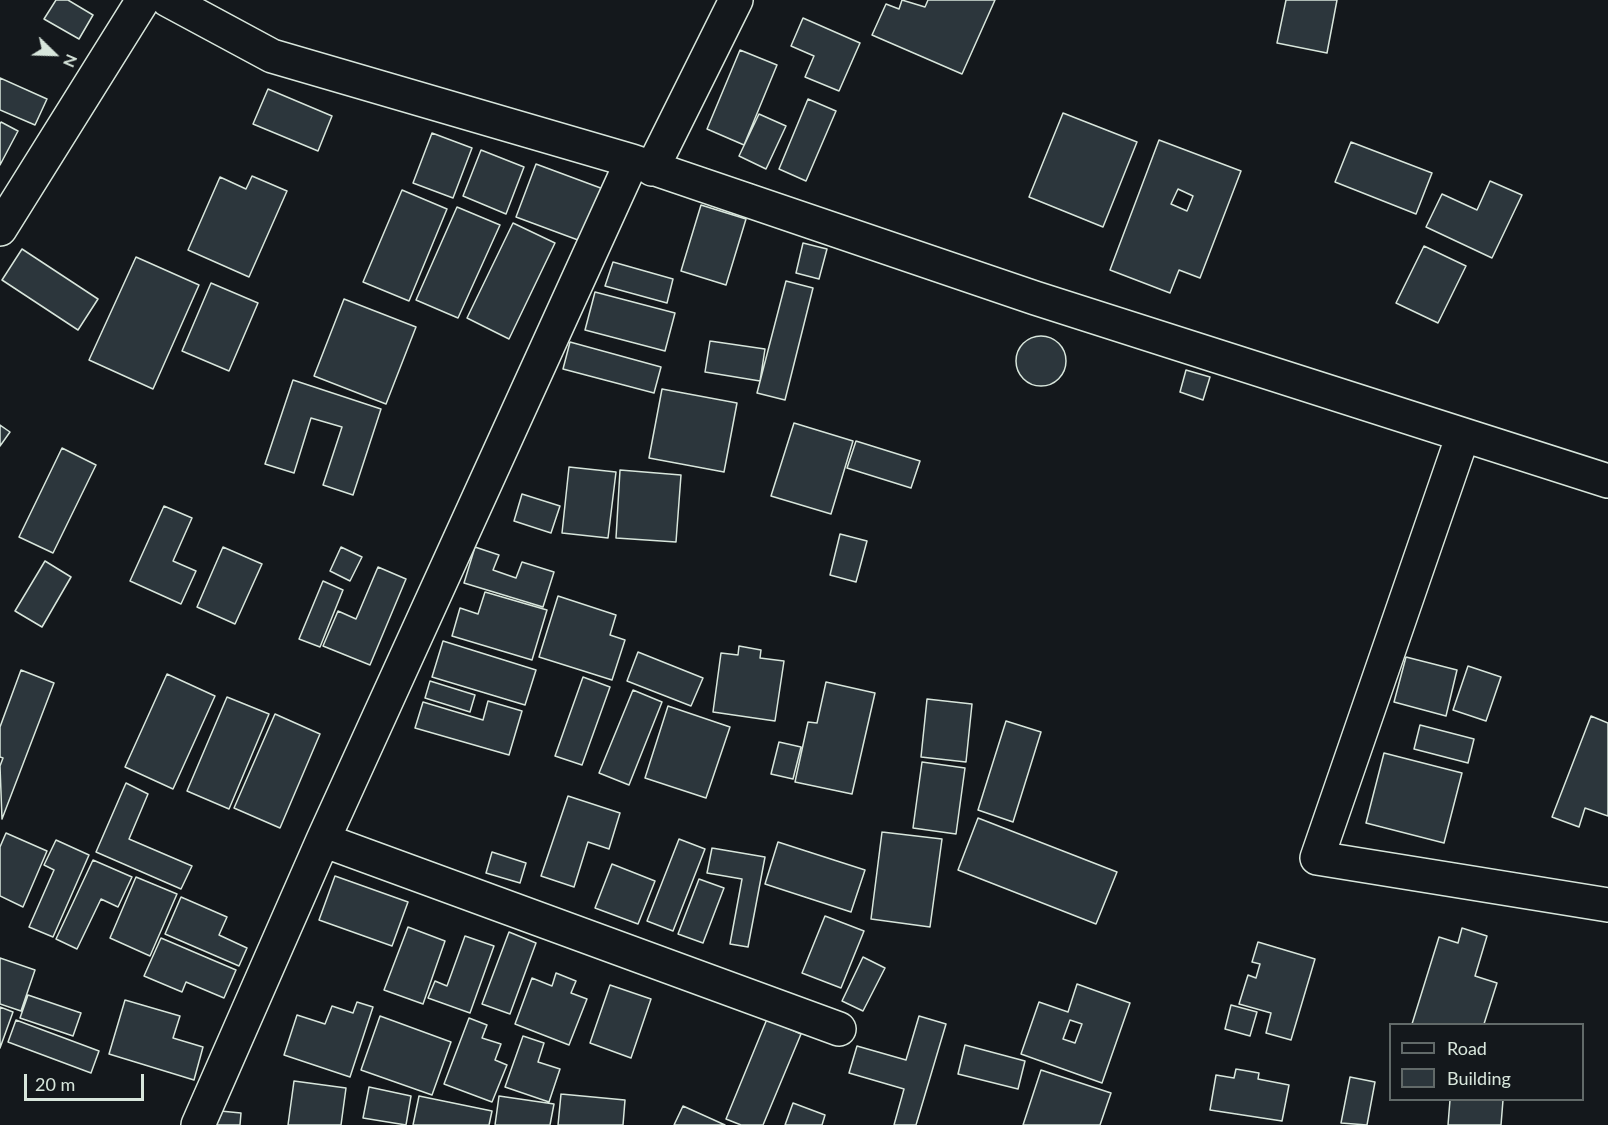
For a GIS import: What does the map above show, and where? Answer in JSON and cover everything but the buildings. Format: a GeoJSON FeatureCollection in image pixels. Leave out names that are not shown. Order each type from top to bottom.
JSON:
{"type":"FeatureCollection","features":[{"type":"Feature","properties":{"kind":"street"},"geometry":{"type":"LineString","coordinates":[[0,229],[143,0]]}},
{"type":"Feature","properties":{"kind":"street"},"geometry":{"type":"LineString","coordinates":[[168,0],[272,56],[642,165],[1035,298],[1608,481]]}},
{"type":"Feature","properties":{"kind":"street"},"geometry":{"type":"LineString","coordinates":[[198,1125],[323,840],[642,165],[736,0]]}},
{"type":"Feature","properties":{"kind":"street"},"geometry":{"type":"LineString","coordinates":[[1463,435],[1317,858],[1608,905]]}},
{"type":"Feature","properties":{"kind":"street"},"geometry":{"type":"LineString","coordinates":[[323,840],[839,1029]]}}]}
